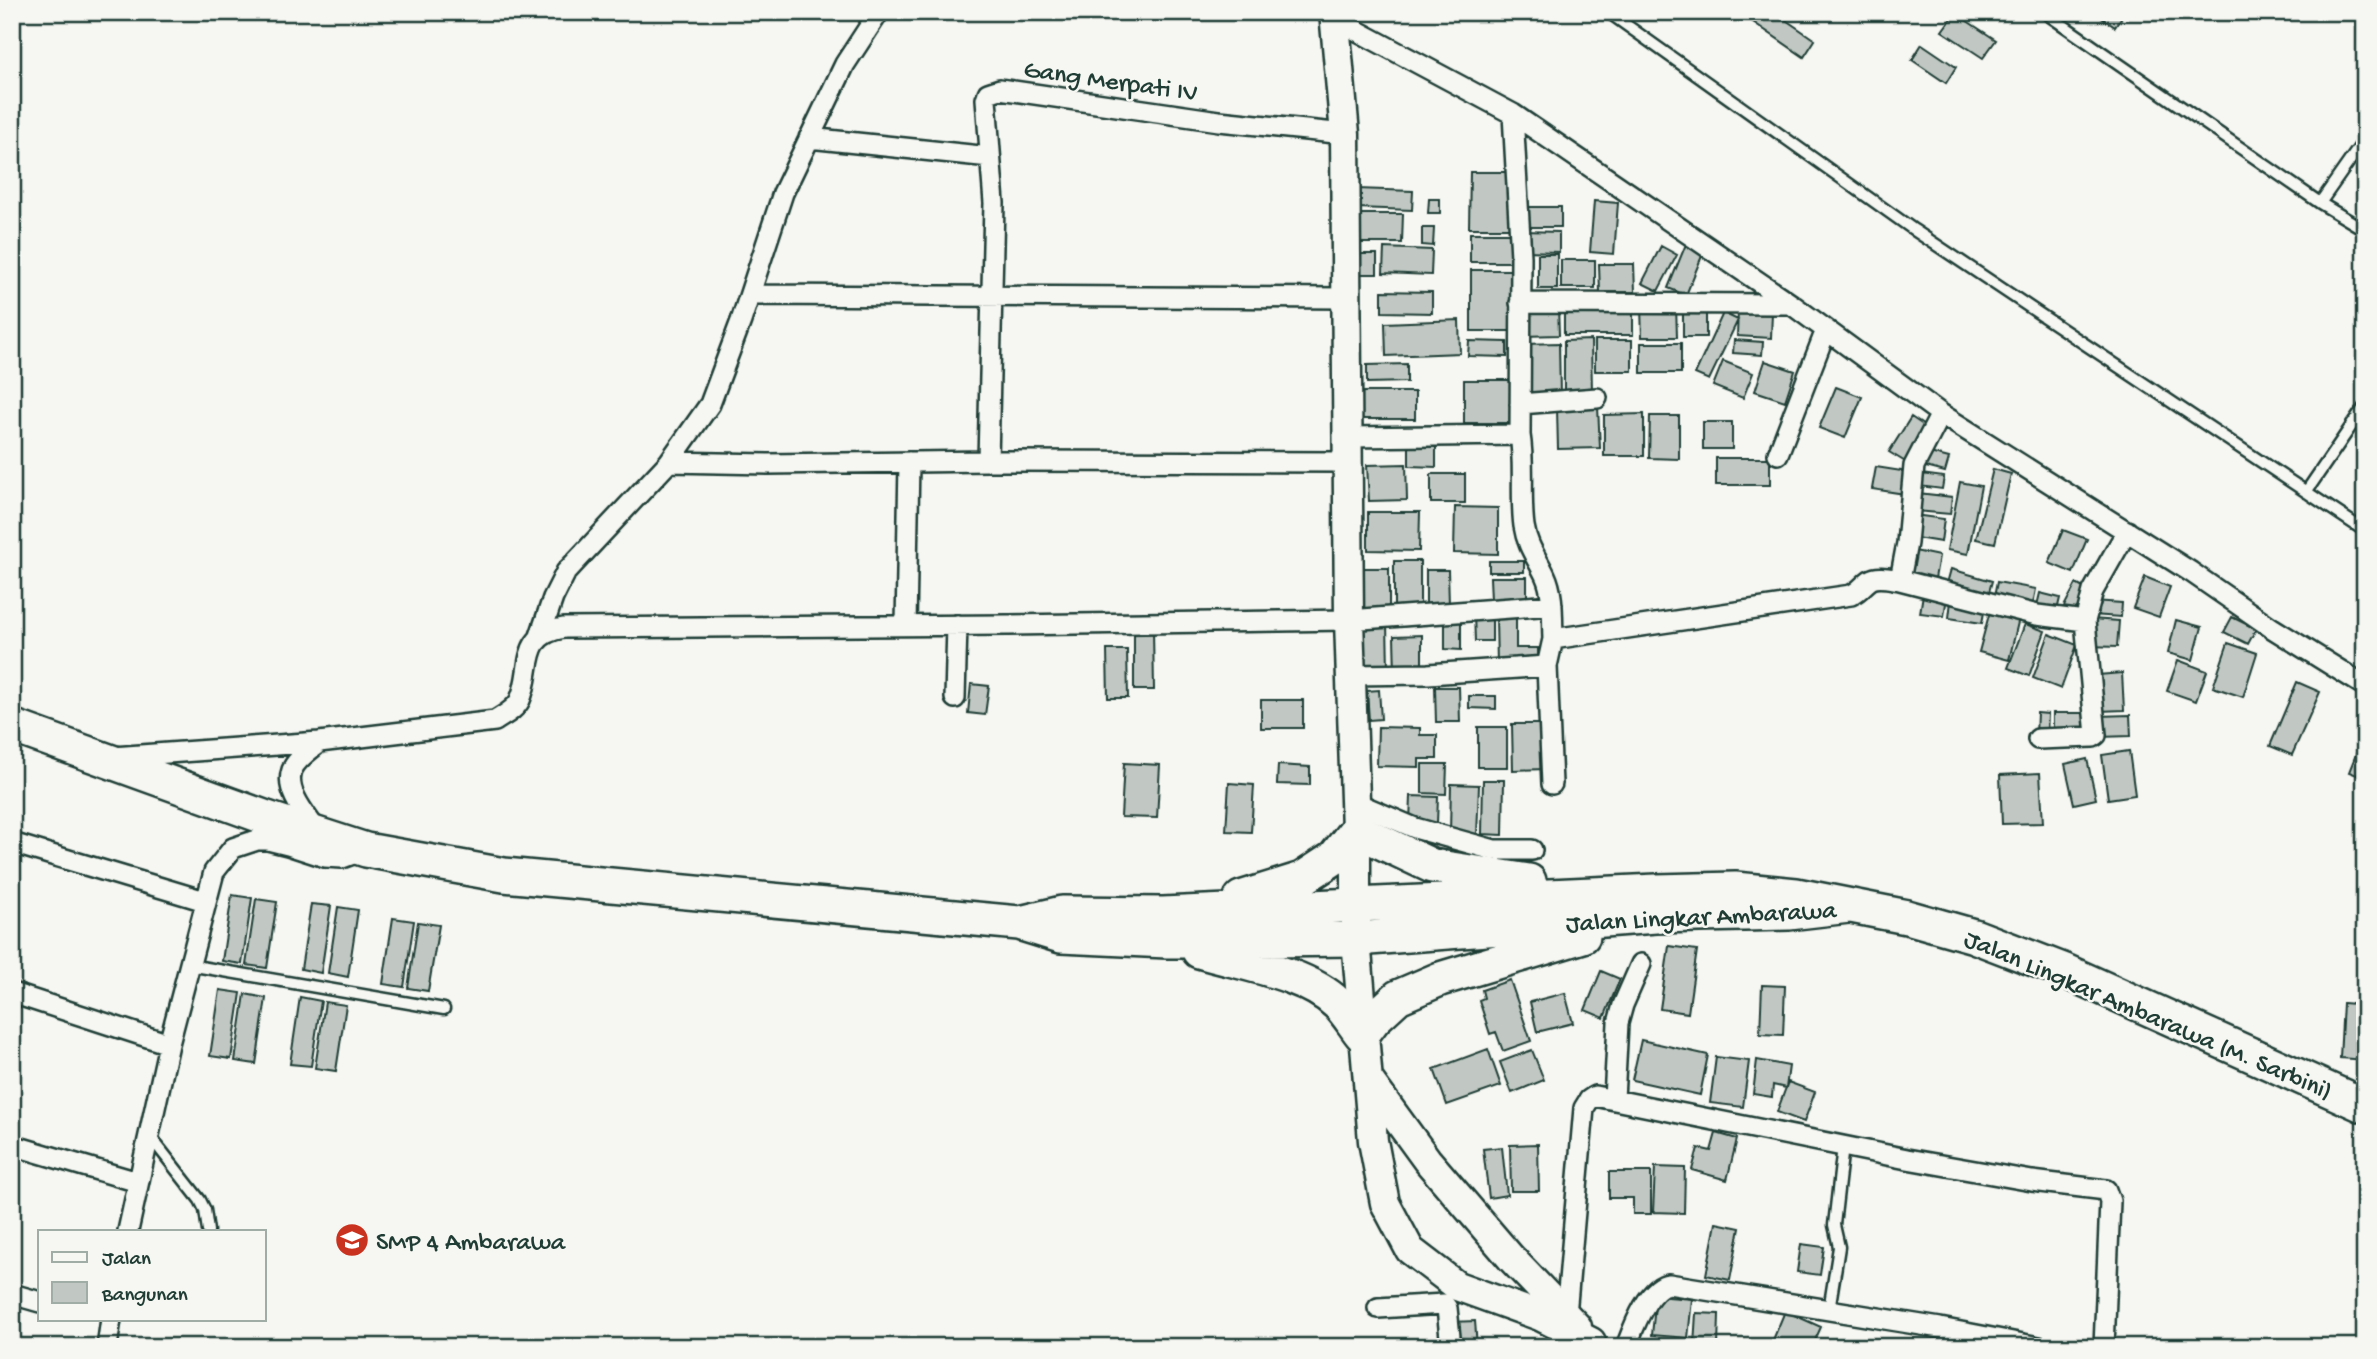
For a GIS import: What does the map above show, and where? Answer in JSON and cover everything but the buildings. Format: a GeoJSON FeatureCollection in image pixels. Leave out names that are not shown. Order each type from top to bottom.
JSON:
{"type":"FeatureCollection","features":[{"type":"Feature","properties":{"kind":"highway","name":"Jalan Lingkar Ambarawa"},"geometry":{"type":"LineString","coordinates":[[12,726],[267,818],[366,850],[504,875],[1019,923],[1061,936],[1165,928],[1356,923],[1656,904],[1789,913],[1849,906]]}},
{"type":"Feature","properties":{"kind":"highway"},"geometry":{"type":"LineString","coordinates":[[1165,928],[1302,879],[1334,858],[1355,816],[1432,866],[1656,904]]}},
{"type":"Feature","properties":{"kind":"highway"},"geometry":{"type":"LineString","coordinates":[[1165,928],[1312,987],[1337,1003],[1362,1035],[1374,1019],[1398,997],[1440,979],[1542,947],[1656,904]]}},
{"type":"Feature","properties":{"kind":"highway","name":"Jalan Lingkar Ambarawa (M. Sarbini)"},"geometry":{"type":"LineString","coordinates":[[1849,906],[1907,917],[1974,936],[2064,971],[2365,1106]]}},
{"type":"Feature","properties":{"kind":"main road"},"geometry":{"type":"LineString","coordinates":[[1334,15],[1345,134],[1349,620],[1356,923],[1362,1035],[1373,1141],[1385,1203],[1410,1250],[1457,1286],[1540,1316],[1593,1345]]}},
{"type":"Feature","properties":{"kind":"main road"},"geometry":{"type":"LineString","coordinates":[[1368,1079],[1427,1160],[1511,1258],[1593,1345]]}},
{"type":"Feature","properties":{"kind":"street"},"geometry":{"type":"LineString","coordinates":[[102,758],[319,743],[495,720],[510,712],[520,701],[533,646],[540,636],[553,598],[566,572],[669,462],[710,404],[750,295],[783,193],[845,64],[879,12]]}},
{"type":"Feature","properties":{"kind":"street"},"geometry":{"type":"LineString","coordinates":[[1334,15],[1513,114],[1791,304],[1941,414],[2191,572],[2365,687]]}},
{"type":"Feature","properties":{"kind":"street","name":"Gang Merpati IV"},"geometry":{"type":"LineString","coordinates":[[988,461],[994,203],[986,99],[988,93],[1000,89],[1219,121],[1345,134]]}},
{"type":"Feature","properties":{"kind":"street"},"geometry":{"type":"LineString","coordinates":[[1513,114],[1521,257],[1520,435],[1524,463],[1522,510],[1528,545],[1546,576],[1552,605],[1553,639],[1547,666],[1552,784]]}},
{"type":"Feature","properties":{"kind":"street"},"geometry":{"type":"LineString","coordinates":[[809,138],[990,157]]}},
{"type":"Feature","properties":{"kind":"street"},"geometry":{"type":"LineString","coordinates":[[750,295],[1346,298]]}},
{"type":"Feature","properties":{"kind":"street"},"geometry":{"type":"LineString","coordinates":[[1520,303],[1791,304]]}},
{"type":"Feature","properties":{"kind":"street"},"geometry":{"type":"LineString","coordinates":[[1778,454],[1826,330]]}},
{"type":"Feature","properties":{"kind":"street"},"geometry":{"type":"LineString","coordinates":[[1520,404],[1597,398]]}},
{"type":"Feature","properties":{"kind":"street"},"geometry":{"type":"LineString","coordinates":[[1900,580],[1907,543],[1914,466],[1941,414]]}},
{"type":"Feature","properties":{"kind":"street"},"geometry":{"type":"LineString","coordinates":[[669,462],[768,464],[988,461],[1348,450],[1520,435]]}},
{"type":"Feature","properties":{"kind":"street"},"geometry":{"type":"LineString","coordinates":[[906,625],[909,462]]}},
{"type":"Feature","properties":{"kind":"street"},"geometry":{"type":"LineString","coordinates":[[2038,739],[2093,737],[2096,734],[2085,621],[2093,591],[2127,531]]}},
{"type":"Feature","properties":{"kind":"street"},"geometry":{"type":"LineString","coordinates":[[1553,639],[1851,595],[1860,592],[1872,579],[1900,580],[2036,615],[2085,621]]}},
{"type":"Feature","properties":{"kind":"street"},"geometry":{"type":"LineString","coordinates":[[540,636],[564,628],[1349,620],[1552,605]]}},
{"type":"Feature","properties":{"kind":"street"},"geometry":{"type":"LineString","coordinates":[[954,698],[957,625]]}},
{"type":"Feature","properties":{"kind":"street"},"geometry":{"type":"LineString","coordinates":[[1350,675],[1441,674],[1547,666]]}},
{"type":"Feature","properties":{"kind":"street"},"geometry":{"type":"LineString","coordinates":[[319,743],[292,769],[290,782],[298,803],[320,834]]}},
{"type":"Feature","properties":{"kind":"street"},"geometry":{"type":"LineString","coordinates":[[1355,816],[1415,828],[1494,850],[1532,850]]}},
{"type":"Feature","properties":{"kind":"street"},"geometry":{"type":"LineString","coordinates":[[128,1230],[169,1044],[214,872],[233,848],[244,842],[268,839],[325,857],[342,858],[366,850]]}},
{"type":"Feature","properties":{"kind":"street"},"geometry":{"type":"LineString","coordinates":[[12,843],[205,901]]}},
{"type":"Feature","properties":{"kind":"street"},"geometry":{"type":"LineString","coordinates":[[1614,1100],[1618,1023],[1641,964]]}},
{"type":"Feature","properties":{"kind":"street"},"geometry":{"type":"LineString","coordinates":[[12,993],[169,1044]]}},
{"type":"Feature","properties":{"kind":"street"},"geometry":{"type":"LineString","coordinates":[[1566,1315],[1584,1108],[1588,1100],[1595,1096],[1907,1159],[2032,1181],[2106,1190],[2110,1201],[2104,1347]]}},
{"type":"Feature","properties":{"kind":"street"},"geometry":{"type":"LineString","coordinates":[[12,1145],[138,1182]]}},
{"type":"Feature","properties":{"kind":"street"},"geometry":{"type":"LineString","coordinates":[[1626,1347],[1648,1300],[1656,1289],[1663,1285],[1716,1290],[2039,1347]]}},
{"type":"Feature","properties":{"kind":"street"},"geometry":{"type":"LineString","coordinates":[[12,1294],[38,1301]]}},
{"type":"Feature","properties":{"kind":"street"},"geometry":{"type":"LineString","coordinates":[[1378,1308],[1444,1304],[1447,1308],[1451,1347]]}},
{"type":"Feature","properties":{"kind":"street"},"geometry":{"type":"LineString","coordinates":[[106,1320],[107,1347]]}},
{"type":"Feature","properties":{"kind":"lane"},"geometry":{"type":"LineString","coordinates":[[1608,12],[1914,230],[2365,531]]}},
{"type":"Feature","properties":{"kind":"lane"},"geometry":{"type":"LineString","coordinates":[[2044,12],[2320,203],[2365,230]]}},
{"type":"Feature","properties":{"kind":"lane"},"geometry":{"type":"LineString","coordinates":[[2320,203],[2365,139]]}},
{"type":"Feature","properties":{"kind":"lane"},"geometry":{"type":"LineString","coordinates":[[2306,492],[2365,406]]}},
{"type":"Feature","properties":{"kind":"lane"},"geometry":{"type":"LineString","coordinates":[[188,965],[444,1009]]}},
{"type":"Feature","properties":{"kind":"lane"},"geometry":{"type":"LineString","coordinates":[[148,1133],[200,1200],[205,1210],[208,1230]]}},
{"type":"Feature","properties":{"kind":"lane"},"geometry":{"type":"LineString","coordinates":[[1829,1310],[1839,1247],[1834,1225],[1843,1145]]}},
{"type":"Feature","properties":{"kind":"place","name":"SMP 4 Ambarawa"},"geometry":{"type":"Point","coordinates":[352,1240]}}]}
